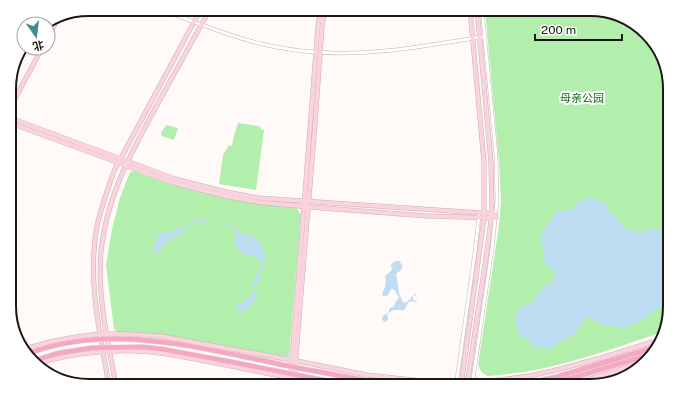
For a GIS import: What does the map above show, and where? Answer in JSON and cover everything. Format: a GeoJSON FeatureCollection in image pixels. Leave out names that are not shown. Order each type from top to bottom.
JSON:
{"type":"FeatureCollection","features":[{"type":"Feature","properties":{"kind":"main road"},"geometry":{"type":"LineString","coordinates":[[32,352],[57,345],[107,337],[186,345],[360,379]]}},
{"type":"Feature","properties":{"kind":"main road"},"geometry":{"type":"LineString","coordinates":[[39,359],[59,353],[92,348],[109,350],[141,347],[218,359],[311,379]]}},
{"type":"Feature","properties":{"kind":"main road"},"geometry":{"type":"LineString","coordinates":[[546,379],[649,349]]}},
{"type":"Feature","properties":{"kind":"main road"},"geometry":{"type":"LineString","coordinates":[[568,379],[643,357]]}},
{"type":"Feature","properties":{"kind":"street"},"geometry":{"type":"LineString","coordinates":[[178,16],[237,38],[262,44],[318,52],[338,53],[378,51],[482,37]]}},
{"type":"Feature","properties":{"kind":"street"},"geometry":{"type":"LineString","coordinates":[[108,379],[94,300],[93,275],[94,251],[104,199],[119,160],[197,16]]}},
{"type":"Feature","properties":{"kind":"street"},"geometry":{"type":"LineString","coordinates":[[115,379],[107,337],[100,275],[101,251],[111,201],[132,151],[206,16]]}},
{"type":"Feature","properties":{"kind":"street"},"geometry":{"type":"LineString","coordinates":[[292,379],[307,202],[320,16]]}},
{"type":"Feature","properties":{"kind":"street"},"geometry":{"type":"LineString","coordinates":[[318,52],[324,16]]}},
{"type":"Feature","properties":{"kind":"street"},"geometry":{"type":"LineString","coordinates":[[459,379],[484,215],[484,162],[470,16]]}},
{"type":"Feature","properties":{"kind":"street"},"geometry":{"type":"LineString","coordinates":[[478,16],[482,37]]}},
{"type":"Feature","properties":{"kind":"street"},"geometry":{"type":"LineString","coordinates":[[471,379],[494,216],[482,37],[482,16]]}},
{"type":"Feature","properties":{"kind":"street"},"geometry":{"type":"LineString","coordinates":[[16,97],[38,56]]}},
{"type":"Feature","properties":{"kind":"street"},"geometry":{"type":"LineString","coordinates":[[16,120],[127,163],[175,179],[226,192],[258,198],[479,215]]}},
{"type":"Feature","properties":{"kind":"street"},"geometry":{"type":"LineString","coordinates":[[16,125],[119,160]]}},
{"type":"Feature","properties":{"kind":"street"},"geometry":{"type":"LineString","coordinates":[[127,163],[174,183],[225,196],[258,202],[427,216],[494,216]]}},
{"type":"Feature","properties":{"kind":"street"},"geometry":{"type":"LineString","coordinates":[[459,379],[479,215]]}},
{"type":"Feature","properties":{"kind":"street"},"geometry":{"type":"LineString","coordinates":[[107,337],[126,334],[160,336],[366,375],[403,379]]}},
{"type":"Feature","properties":{"kind":"street"},"geometry":{"type":"LineString","coordinates":[[29,348],[49,342],[76,337],[100,337]]}},
{"type":"Feature","properties":{"kind":"street"},"geometry":{"type":"LineString","coordinates":[[507,379],[552,371],[654,342]]}},
{"type":"Feature","properties":{"kind":"street"},"geometry":{"type":"LineString","coordinates":[[43,363],[103,350]]}},
{"type":"Feature","properties":{"kind":"street"},"geometry":{"type":"LineString","coordinates":[[590,379],[632,366]]}},
{"type":"Feature","properties":{"kind":"street"},"geometry":{"type":"LineString","coordinates":[[293,376],[304,379]]}},
{"type":"Feature","properties":{"kind":"green space","name":"母亲公园"},"geometry":{"type":"Polygon","coordinates":[[[486,16],[590,16],[609,18],[627,26],[642,37],[653,52],[661,70],[663,84],[663,311],[661,325],[657,334],[592,355],[541,369],[488,376],[483,373],[478,365],[499,226],[501,201],[499,162],[486,16]]]}},
{"type":"Feature","properties":{"kind":"green space"},"geometry":{"type":"Polygon","coordinates":[[[238,123],[259,126],[262,130],[264,130],[256,190],[219,184],[223,155],[229,145],[232,146],[238,123]]]}},
{"type":"Feature","properties":{"kind":"green space"},"geometry":{"type":"Polygon","coordinates":[[[166,125],[178,128],[174,140],[162,136],[161,133],[166,125]]]}},
{"type":"Feature","properties":{"kind":"green space"},"geometry":{"type":"Polygon","coordinates":[[[134,171],[169,184],[195,191],[252,202],[296,208],[301,214],[289,357],[157,334],[118,332],[114,329],[106,265],[112,229],[120,198],[130,172],[134,171]]]}},
{"type":"Feature","properties":{"kind":"water"},"geometry":{"type":"Polygon","coordinates":[[[590,198],[598,200],[608,206],[606,208],[610,213],[612,212],[624,227],[632,231],[642,232],[657,227],[659,231],[663,233],[663,306],[637,323],[627,327],[605,325],[591,318],[586,319],[575,333],[564,342],[563,340],[557,343],[558,345],[555,347],[539,348],[532,346],[530,341],[522,338],[519,333],[515,315],[517,316],[519,310],[517,309],[535,300],[538,291],[551,283],[554,277],[553,271],[547,266],[547,263],[544,262],[543,259],[544,251],[541,243],[542,233],[558,210],[561,212],[566,209],[572,209],[577,203],[584,201],[583,199],[590,198]]]}},
{"type":"Feature","properties":{"kind":"water"},"geometry":{"type":"Polygon","coordinates":[[[201,218],[209,220],[208,222],[202,221],[193,223],[190,227],[186,228],[184,233],[176,238],[172,238],[156,254],[153,251],[155,250],[153,247],[156,243],[154,238],[156,237],[155,240],[157,241],[159,239],[158,234],[166,234],[169,230],[173,233],[178,227],[188,227],[192,221],[201,218]]]}},
{"type":"Feature","properties":{"kind":"water"},"geometry":{"type":"Polygon","coordinates":[[[223,223],[234,226],[241,234],[254,238],[262,246],[265,260],[256,287],[254,287],[254,281],[260,269],[261,262],[256,257],[246,255],[237,248],[235,243],[235,229],[223,223]]]}},
{"type":"Feature","properties":{"kind":"water"},"geometry":{"type":"Polygon","coordinates":[[[399,261],[402,265],[402,269],[396,274],[399,294],[402,301],[404,303],[409,301],[413,296],[413,299],[417,301],[415,302],[411,301],[408,303],[404,310],[393,310],[387,314],[388,319],[384,322],[382,319],[383,316],[389,312],[389,309],[394,306],[399,298],[394,289],[391,289],[386,296],[383,296],[382,294],[386,284],[385,276],[392,270],[391,264],[399,261]]]}},
{"type":"Feature","properties":{"kind":"water"},"geometry":{"type":"Polygon","coordinates":[[[255,289],[257,296],[254,301],[243,312],[237,311],[235,307],[236,305],[243,303],[245,299],[252,296],[255,289]]]}}]}
